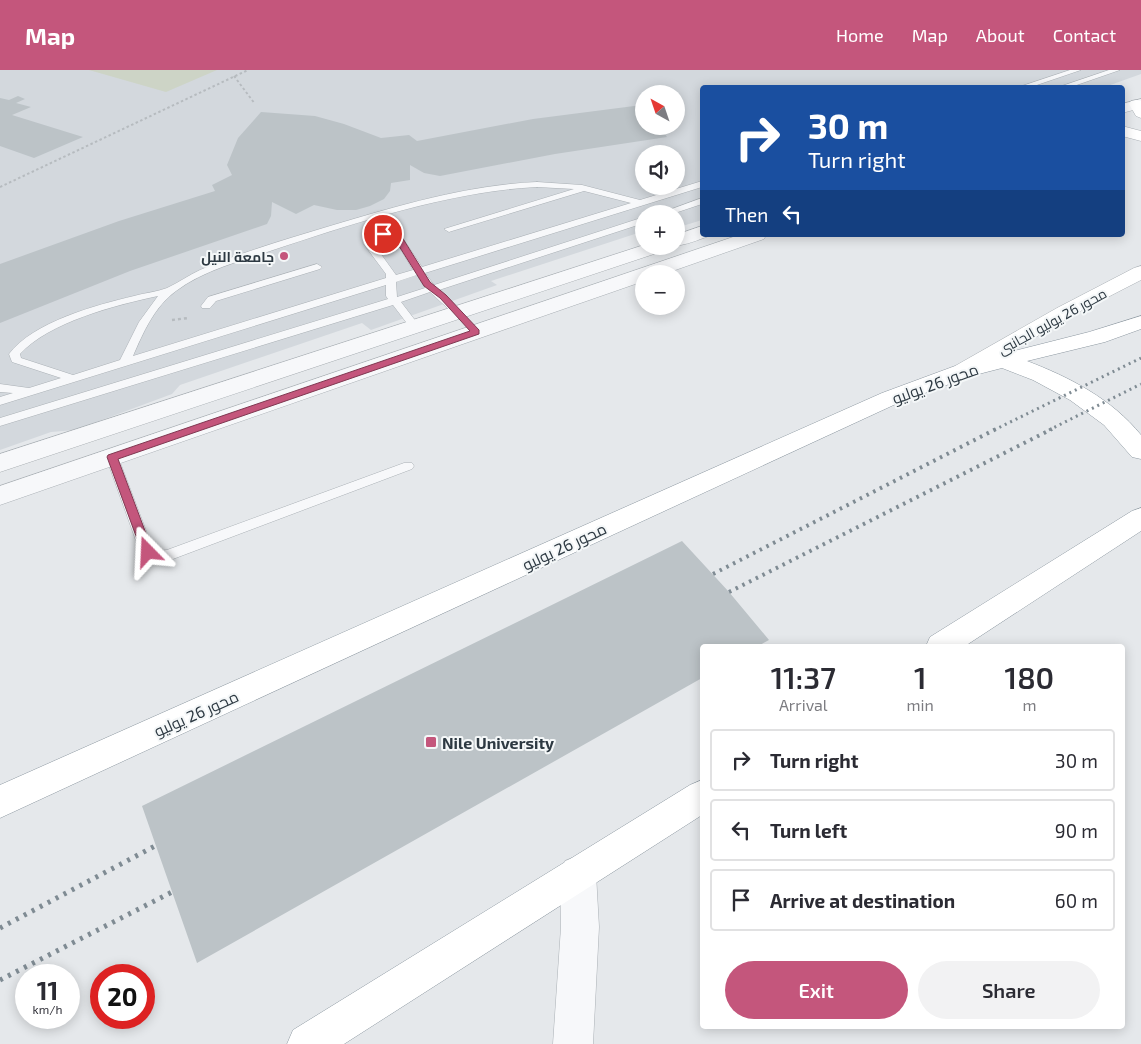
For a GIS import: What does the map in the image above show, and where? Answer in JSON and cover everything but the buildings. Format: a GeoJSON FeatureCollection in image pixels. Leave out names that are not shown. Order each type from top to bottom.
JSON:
{"type":"FeatureCollection","features":[{"type":"Feature","properties":{"kind":"main road"},"geometry":{"type":"LineString","coordinates":[[1125,132],[1141,136]]}},
{"type":"Feature","properties":{"kind":"main road","name":"محور 26 يوليو الجانبى"},"geometry":{"type":"LineString","coordinates":[[963,371],[1064,312],[1141,272]]}},
{"type":"Feature","properties":{"kind":"main road","name":"محور 26 يوليو"},"geometry":{"type":"LineString","coordinates":[[0,802],[890,398],[963,371],[1097,337],[1141,322]]}},
{"type":"Feature","properties":{"kind":"main road"},"geometry":{"type":"LineString","coordinates":[[1002,360],[1048,378],[1090,402],[1125,432],[1141,451]]}},
{"type":"Feature","properties":{"kind":"main road"},"geometry":{"type":"LineString","coordinates":[[944,644],[1141,518]]}},
{"type":"Feature","properties":{"kind":"main road"},"geometry":{"type":"LineString","coordinates":[[307,1044],[700,797]]}},
{"type":"Feature","properties":{"kind":"street"},"geometry":{"type":"LineString","coordinates":[[685,238],[700,233]]}},
{"type":"Feature","properties":{"kind":"street"},"geometry":{"type":"LineString","coordinates":[[670,265],[751,237]]}},
{"type":"Feature","properties":{"kind":"street"},"geometry":{"type":"LineString","coordinates":[[0,463],[416,328],[635,254]]}},
{"type":"Feature","properties":{"kind":"street"},"geometry":{"type":"LineString","coordinates":[[0,496],[635,277]]}},
{"type":"Feature","properties":{"kind":"street"},"geometry":{"type":"LineString","coordinates":[[459,313],[476,332]]}},
{"type":"Feature","properties":{"kind":"street"},"geometry":{"type":"LineString","coordinates":[[416,328],[432,347]]}},
{"type":"Feature","properties":{"kind":"street"},"geometry":{"type":"LineString","coordinates":[[573,1044],[580,927],[578,874]]}},
{"type":"Feature","properties":{"kind":"lane"},"geometry":{"type":"LineString","coordinates":[[1030,85],[1077,70]]}},
{"type":"Feature","properties":{"kind":"lane"},"geometry":{"type":"LineString","coordinates":[[1068,85],[1116,70]]}},
{"type":"Feature","properties":{"kind":"lane"},"geometry":{"type":"LineString","coordinates":[[71,378],[16,360],[14,354],[18,346],[28,338],[88,312],[172,289],[200,274],[299,238],[434,201],[490,189],[521,185],[553,184],[587,188],[614,194],[640,203]]}},
{"type":"Feature","properties":{"kind":"lane"},"geometry":{"type":"LineString","coordinates":[[0,401],[700,185]]}},
{"type":"Feature","properties":{"kind":"lane"},"geometry":{"type":"LineString","coordinates":[[449,229],[587,188]]}},
{"type":"Feature","properties":{"kind":"lane"},"geometry":{"type":"LineString","coordinates":[[685,207],[700,202]]}},
{"type":"Feature","properties":{"kind":"lane"},"geometry":{"type":"LineString","coordinates":[[0,422],[394,301],[635,223]]}},
{"type":"Feature","properties":{"kind":"lane"},"geometry":{"type":"LineString","coordinates":[[416,328],[394,301],[389,290],[392,279],[388,269],[368,243],[375,236],[391,234],[397,236],[420,270],[424,280],[459,313]]}},
{"type":"Feature","properties":{"kind":"lane"},"geometry":{"type":"LineString","coordinates":[[206,306],[212,299],[317,268]]}},
{"type":"Feature","properties":{"kind":"lane"},"geometry":{"type":"LineString","coordinates":[[125,361],[141,325],[156,305],[172,289]]}},
{"type":"Feature","properties":{"kind":"lane"},"geometry":{"type":"LineString","coordinates":[[0,388],[28,392]]}},
{"type":"Feature","properties":{"kind":"lane"},"geometry":{"type":"LineString","coordinates":[[112,457],[148,552],[154,557],[168,556],[408,466]]}},
{"type":"Feature","properties":{"kind":"path"},"geometry":{"type":"LineString","coordinates":[[0,187],[248,70]]}},
{"type":"Feature","properties":{"kind":"path"},"geometry":{"type":"LineString","coordinates":[[234,76],[255,104]]}},
{"type":"Feature","properties":{"kind":"path"},"geometry":{"type":"LineString","coordinates":[[165,322],[193,317]]}},
{"type":"Feature","properties":{"kind":"shaded area","name":"جامعة النيل"},"geometry":{"type":"Polygon","coordinates":[[[0,70],[1141,70],[1141,74],[1110,85],[700,85],[700,221],[685,225],[685,205],[635,205],[635,234],[491,281],[497,285],[371,330],[362,323],[180,385],[172,394],[75,430],[51,432],[0,450],[0,70]]]}},
{"type":"Feature","properties":{"kind":"shaded area"},"geometry":{"type":"Polygon","coordinates":[[[89,70],[217,70],[166,92],[89,70]]]}},
{"type":"Feature","properties":{"kind":"railway"},"geometry":{"type":"LineString","coordinates":[[995,429],[1141,358]]}},
{"type":"Feature","properties":{"kind":"railway"},"geometry":{"type":"LineString","coordinates":[[1049,430],[1141,384]]}},
{"type":"Feature","properties":{"kind":"railway"},"geometry":{"type":"LineString","coordinates":[[713,574],[995,429]]}},
{"type":"Feature","properties":{"kind":"railway"},"geometry":{"type":"LineString","coordinates":[[729,592],[1052,429]]}},
{"type":"Feature","properties":{"kind":"railway"},"geometry":{"type":"LineString","coordinates":[[0,928],[155,846]]}},
{"type":"Feature","properties":{"kind":"railway"},"geometry":{"type":"LineString","coordinates":[[0,980],[172,892]]}},
{"type":"Feature","properties":{"kind":"place","name":"جامعة النيل"},"geometry":{"type":"Point","coordinates":[284,256]}},
{"type":"Feature","properties":{"kind":"place","name":"Nile University"},"geometry":{"type":"Point","coordinates":[431,742]}},
{"type":"Feature","properties":{"kind":"route"},"geometry":{"type":"LineString","coordinates":[[148,552],[112,457],[476,332],[443,296],[427,284],[397,236],[383,234]]}}]}
